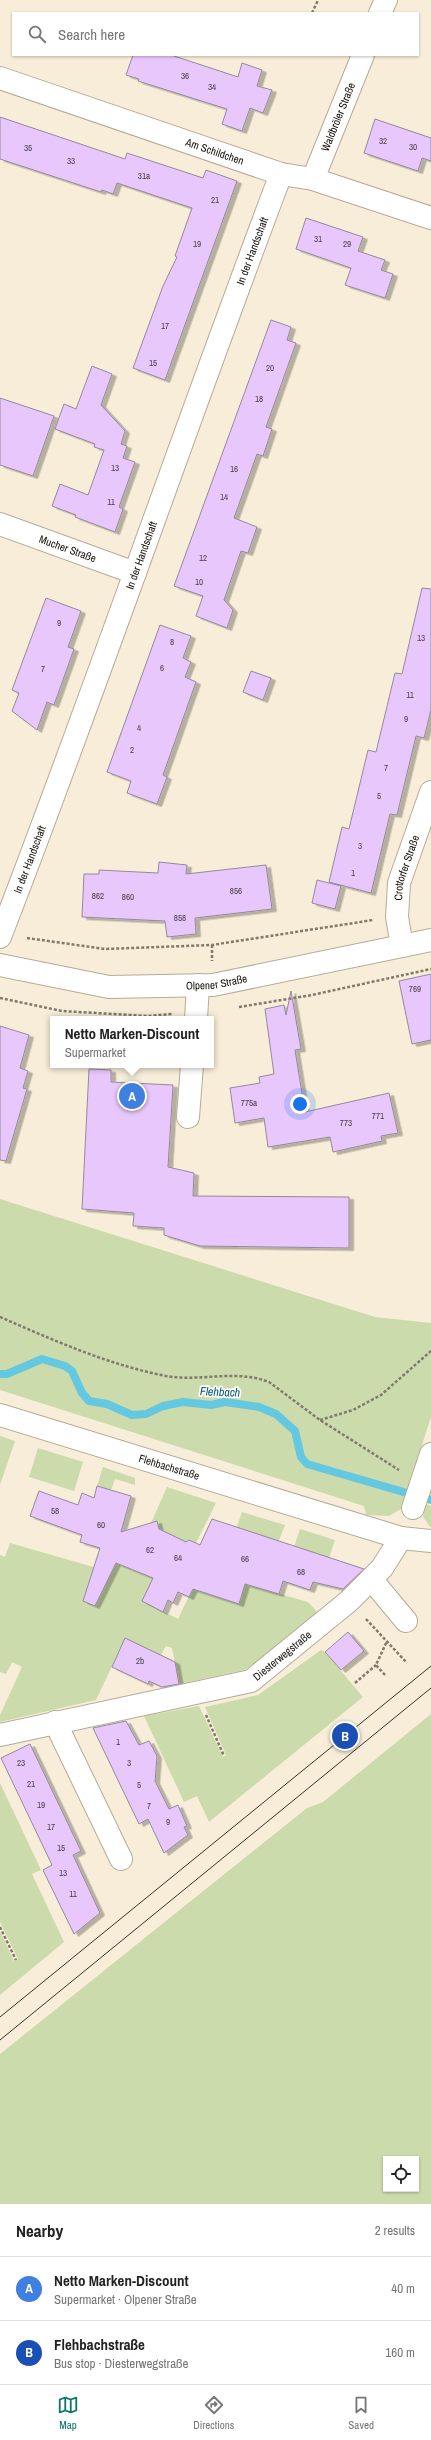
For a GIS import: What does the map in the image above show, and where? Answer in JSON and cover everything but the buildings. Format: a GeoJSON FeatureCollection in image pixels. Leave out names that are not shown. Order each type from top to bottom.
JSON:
{"type":"FeatureCollection","features":[{"type":"Feature","properties":{"kind":"street"},"geometry":{"type":"LineString","coordinates":[[380,12],[386,0]]}},
{"type":"Feature","properties":{"kind":"street","name":"Waldbröler Straße"},"geometry":{"type":"LineString","coordinates":[[313,179],[363,56]]}},
{"type":"Feature","properties":{"kind":"street","name":"Am Schildchen"},"geometry":{"type":"LineString","coordinates":[[0,78],[281,174],[313,179],[431,218]]}},
{"type":"Feature","properties":{"kind":"street","name":"In der Handschaft"},"geometry":{"type":"LineString","coordinates":[[1,936],[135,573],[214,351],[281,174]]}},
{"type":"Feature","properties":{"kind":"street","name":"Mucher Straße"},"geometry":{"type":"LineString","coordinates":[[0,524],[135,573]]}},
{"type":"Feature","properties":{"kind":"street","name":"Crottorfer Straße"},"geometry":{"type":"LineString","coordinates":[[402,946],[397,917],[399,883],[431,792]]}},
{"type":"Feature","properties":{"kind":"street","name":"Olpener Straße"},"geometry":{"type":"LineString","coordinates":[[0,965],[109,987],[213,985],[431,940]]}},
{"type":"Feature","properties":{"kind":"street"},"geometry":{"type":"LineString","coordinates":[[196,1016],[198,985]]}},
{"type":"Feature","properties":{"kind":"street"},"geometry":{"type":"LineString","coordinates":[[188,1117],[192,1068]]}},
{"type":"Feature","properties":{"kind":"street","name":"Flehbachstraße"},"geometry":{"type":"LineString","coordinates":[[0,1415],[401,1538],[431,1541]]}},
{"type":"Feature","properties":{"kind":"street"},"geometry":{"type":"LineString","coordinates":[[416,1498],[431,1454]]}},
{"type":"Feature","properties":{"kind":"street","name":"Diesterwegstraße"},"geometry":{"type":"LineString","coordinates":[[0,1735],[55,1722],[242,1684],[258,1676],[349,1601],[382,1568],[401,1538]]}},
{"type":"Feature","properties":{"kind":"street"},"geometry":{"type":"LineString","coordinates":[[371,1579],[406,1621]]}},
{"type":"Feature","properties":{"kind":"street"},"geometry":{"type":"LineString","coordinates":[[55,1722],[121,1859]]}},
{"type":"Feature","properties":{"kind":"path"},"geometry":{"type":"LineString","coordinates":[[312,12],[318,0]]}},
{"type":"Feature","properties":{"kind":"path"},"geometry":{"type":"LineString","coordinates":[[1,936],[105,949],[212,945],[361,921],[397,917]]}},
{"type":"Feature","properties":{"kind":"path"},"geometry":{"type":"LineString","coordinates":[[0,1317],[96,1355],[146,1371],[182,1378],[230,1376],[260,1378],[281,1390],[320,1420],[392,1466]]}},
{"type":"Feature","properties":{"kind":"path"},"geometry":{"type":"LineString","coordinates":[[320,1420],[353,1410],[381,1396],[431,1351]]}},
{"type":"Feature","properties":{"kind":"path"},"geometry":{"type":"LineString","coordinates":[[349,1601],[407,1663]]}},
{"type":"Feature","properties":{"kind":"path"},"geometry":{"type":"LineString","coordinates":[[355,1683],[376,1665],[387,1641]]}},
{"type":"Feature","properties":{"kind":"path"},"geometry":{"type":"LineString","coordinates":[[376,1665],[385,1675]]}},
{"type":"Feature","properties":{"kind":"path"},"geometry":{"type":"LineString","coordinates":[[196,1693],[224,1756]]}},
{"type":"Feature","properties":{"kind":"path"},"geometry":{"type":"LineString","coordinates":[[0,1927],[16,1960]]}},
{"type":"Feature","properties":{"kind":"green space"},"geometry":{"type":"Polygon","coordinates":[[[0,1199],[375,1317],[431,1323],[431,1417],[401,1509],[389,1516],[366,1515],[364,1506],[0,1390],[0,1199]]]}},
{"type":"Feature","properties":{"kind":"green space"},"geometry":{"type":"Polygon","coordinates":[[[0,1436],[15,1441],[0,1485],[0,1436]]]}},
{"type":"Feature","properties":{"kind":"green space"},"geometry":{"type":"Polygon","coordinates":[[[38,1448],[83,1462],[74,1491],[29,1477],[38,1448]]]}},
{"type":"Feature","properties":{"kind":"green space"},"geometry":{"type":"Polygon","coordinates":[[[103,1467],[135,1478],[135,1485],[115,1479],[111,1490],[97,1486],[103,1467]]]}},
{"type":"Feature","properties":{"kind":"green space"},"geometry":{"type":"Polygon","coordinates":[[[167,1487],[216,1503],[196,1543],[189,1540],[186,1542],[159,1529],[158,1526],[151,1523],[167,1487]]]}},
{"type":"Feature","properties":{"kind":"green space"},"geometry":{"type":"Polygon","coordinates":[[[426,1504],[431,1506],[431,1528],[423,1517],[426,1504]]]}},
{"type":"Feature","properties":{"kind":"green space"},"geometry":{"type":"Polygon","coordinates":[[[242,1512],[285,1525],[278,1543],[236,1529],[242,1512]]]}},
{"type":"Feature","properties":{"kind":"green space"},"geometry":{"type":"Polygon","coordinates":[[[300,1529],[335,1540],[329,1558],[294,1547],[300,1529]]]}},
{"type":"Feature","properties":{"kind":"green space"},"geometry":{"type":"Polygon","coordinates":[[[10,1543],[111,1572],[116,1563],[153,1578],[143,1601],[178,1619],[213,1546],[215,1596],[239,1604],[245,1584],[308,1602],[318,1613],[257,1662],[244,1670],[179,1684],[172,1648],[166,1646],[161,1655],[125,1639],[96,1700],[0,1722],[0,1715],[22,1667],[12,1662],[6,1674],[0,1672],[0,1555],[5,1557],[10,1543]]]}},
{"type":"Feature","properties":{"kind":"green space"},"geometry":{"type":"Polygon","coordinates":[[[321,1650],[325,1652],[363,1697],[209,1822],[197,1796],[184,1802],[144,1716],[199,1706],[223,1757],[226,1755],[205,1707],[258,1695],[321,1650]]]}},
{"type":"Feature","properties":{"kind":"green space"},"geometry":{"type":"Polygon","coordinates":[[[431,1714],[431,2204],[0,2204],[0,2054],[307,1808],[323,1802],[431,1714]]]}},
{"type":"Feature","properties":{"kind":"green space"},"geometry":{"type":"Polygon","coordinates":[[[0,1783],[41,1870],[32,1874],[64,1942],[0,1995],[0,1931],[14,1961],[18,1959],[0,1922],[0,1783]]]}},
{"type":"Feature","properties":{"kind":"waterway","name":"Flehbach"},"geometry":{"type":"LineString","coordinates":[[0,1374],[7,1374],[42,1359],[65,1366],[72,1371],[82,1393],[89,1401],[107,1404],[132,1415],[146,1414],[163,1406],[183,1402],[211,1405],[225,1402],[259,1407],[276,1414],[295,1431],[301,1457],[307,1464],[431,1500]]}},
{"type":"Feature","properties":{"kind":"tram line"},"geometry":{"type":"LineString","coordinates":[[0,2017],[431,1666]]}},
{"type":"Feature","properties":{"kind":"tram line"},"geometry":{"type":"LineString","coordinates":[[0,2040],[431,1688]]}},
{"type":"Feature","properties":{"kind":"place","name":"Netto Marken-Discount"},"geometry":{"type":"Point","coordinates":[132,1096]}},
{"type":"Feature","properties":{"kind":"place","name":"Flehbachstraße"},"geometry":{"type":"Point","coordinates":[345,1736]}}]}
